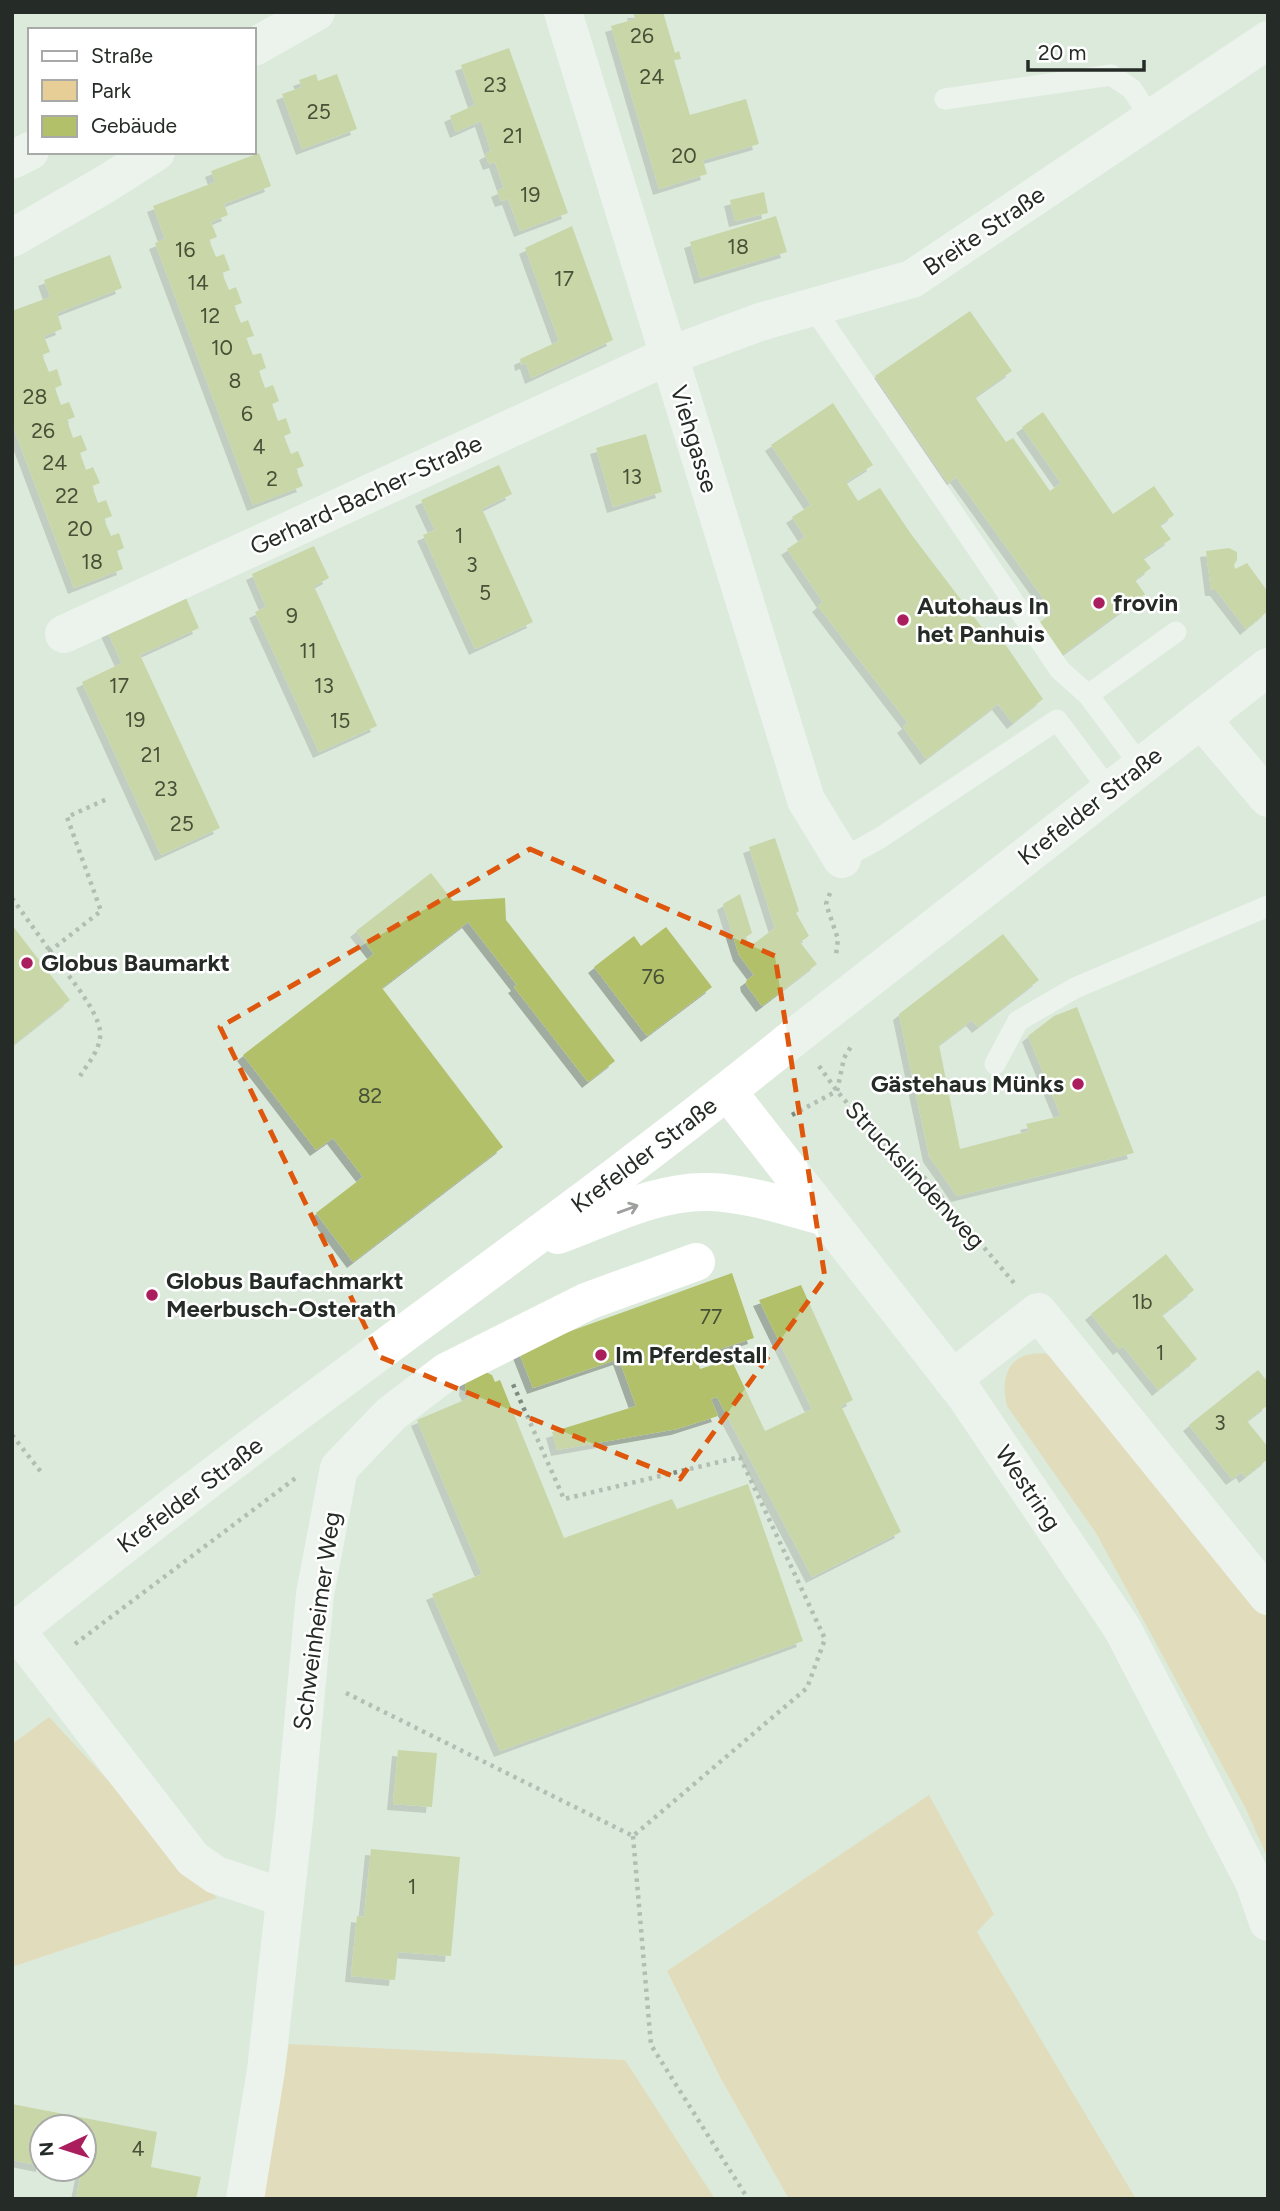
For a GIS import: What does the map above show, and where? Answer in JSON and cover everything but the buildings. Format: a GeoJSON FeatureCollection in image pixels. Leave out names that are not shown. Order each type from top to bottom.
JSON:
{"type":"FeatureCollection","features":[{"type":"Feature","properties":{"kind":"street"},"geometry":{"type":"LineString","coordinates":[[256,46],[317,12]]}},
{"type":"Feature","properties":{"kind":"street","name":"Viehgasse"},"geometry":{"type":"LineString","coordinates":[[563,12],[806,800],[842,859]]}},
{"type":"Feature","properties":{"kind":"street","name":"Breite Straße"},"geometry":{"type":"LineString","coordinates":[[668,356],[760,322],[912,279],[1268,40]]}},
{"type":"Feature","properties":{"kind":"street"},"geometry":{"type":"LineString","coordinates":[[12,160],[28,152]]}},
{"type":"Feature","properties":{"kind":"street"},"geometry":{"type":"LineString","coordinates":[[12,237],[153,154]]}},
{"type":"Feature","properties":{"kind":"street","name":"Gerhard-Bacher-Straße"},"geometry":{"type":"LineString","coordinates":[[64,634],[668,356]]}},
{"type":"Feature","properties":{"kind":"street","name":"Krefelder Straße"},"geometry":{"type":"LineString","coordinates":[[14,1632],[196,1489],[727,1092],[1268,667]]}},
{"type":"Feature","properties":{"kind":"street"},"geometry":{"type":"LineString","coordinates":[[1201,719],[1268,798]]}},
{"type":"Feature","properties":{"kind":"street","name":"Westring"},"geometry":{"type":"LineString","coordinates":[[727,1092],[952,1379],[1122,1628],[1254,1882],[1268,1922]]}},
{"type":"Feature","properties":{"kind":"street"},"geometry":{"type":"LineString","coordinates":[[519,1250],[660,1197],[682,1193],[709,1192],[752,1198],[826,1217]]}},
{"type":"Feature","properties":{"kind":"street","name":"Schweinheimer Weg"},"geometry":{"type":"LineString","coordinates":[[245,2199],[266,2070],[315,1594],[339,1468],[391,1414],[446,1373],[588,1301],[696,1262]]}},
{"type":"Feature","properties":{"kind":"street"},"geometry":{"type":"LineString","coordinates":[[952,1379],[1038,1312],[1268,1596]]}},
{"type":"Feature","properties":{"kind":"street"},"geometry":{"type":"LineString","coordinates":[[14,1632],[193,1859],[216,1875],[285,1898]]}},
{"type":"Feature","properties":{"kind":"lane"},"geometry":{"type":"LineString","coordinates":[[946,99],[1111,75],[1132,89],[1151,119]]}},
{"type":"Feature","properties":{"kind":"lane"},"geometry":{"type":"LineString","coordinates":[[813,307],[1060,670],[1088,695],[1141,766]]}},
{"type":"Feature","properties":{"kind":"lane"},"geometry":{"type":"LineString","coordinates":[[1088,695],[1176,632]]}},
{"type":"Feature","properties":{"kind":"lane"},"geometry":{"type":"LineString","coordinates":[[842,859],[880,838],[1057,720],[1110,791]]}},
{"type":"Feature","properties":{"kind":"lane"},"geometry":{"type":"LineString","coordinates":[[995,1064],[1018,1021],[1075,988],[1268,906]]}},
{"type":"Feature","properties":{"kind":"path"},"geometry":{"type":"LineString","coordinates":[[50,951],[101,911],[67,817],[107,799]]}},
{"type":"Feature","properties":{"kind":"path"},"geometry":{"type":"LineString","coordinates":[[836,956],[838,939],[826,904],[842,859]]}},
{"type":"Feature","properties":{"kind":"path"},"geometry":{"type":"LineString","coordinates":[[12,898],[96,1015],[101,1033],[97,1050],[80,1076]]}},
{"type":"Feature","properties":{"kind":"path","name":"Struckslindenweg"},"geometry":{"type":"LineString","coordinates":[[797,1035],[837,1091],[873,1133],[927,1180],[1038,1312]]}},
{"type":"Feature","properties":{"kind":"path"},"geometry":{"type":"LineString","coordinates":[[496,1346],[564,1499],[740,1457],[825,1639],[807,1688],[633,1836]]}},
{"type":"Feature","properties":{"kind":"path"},"geometry":{"type":"LineString","coordinates":[[12,1435],[41,1472]]}},
{"type":"Feature","properties":{"kind":"path"},"geometry":{"type":"LineString","coordinates":[[307,1674],[633,1836]]}},
{"type":"Feature","properties":{"kind":"path"},"geometry":{"type":"LineString","coordinates":[[633,1836],[651,2045],[748,2199]]}},
{"type":"Feature","properties":{"kind":"highlighted area"},"geometry":{"type":"Polygon","coordinates":[[[530,849],[775,956],[825,1278],[680,1479],[380,1357],[220,1027],[530,849]]]}},
{"type":"Feature","properties":{"kind":"green space"},"geometry":{"type":"Polygon","coordinates":[[[1044,1353],[1058,1360],[1268,1614],[1268,1859],[1246,1809],[1096,1533],[1007,1406],[1005,1383],[1013,1363],[1029,1354],[1044,1353]]]}},
{"type":"Feature","properties":{"kind":"green space"},"geometry":{"type":"Polygon","coordinates":[[[49,1717],[217,1898],[12,1967],[12,1744],[49,1717]]]}},
{"type":"Feature","properties":{"kind":"green space"},"geometry":{"type":"Polygon","coordinates":[[[929,1795],[994,1914],[977,1932],[1136,2199],[789,2199],[720,2077],[667,1971],[929,1795]]]}},
{"type":"Feature","properties":{"kind":"green space"},"geometry":{"type":"Polygon","coordinates":[[[289,2044],[625,2060],[715,2199],[262,2199],[289,2044]]]}},
{"type":"Feature","properties":{"kind":"place","name":"frovin"},"geometry":{"type":"Point","coordinates":[1099,603]}},
{"type":"Feature","properties":{"kind":"place","name":"Autohaus In het Panhuis"},"geometry":{"type":"Point","coordinates":[903,620]}},
{"type":"Feature","properties":{"kind":"place","name":"Globus Baumarkt"},"geometry":{"type":"Point","coordinates":[27,963]}},
{"type":"Feature","properties":{"kind":"place","name":"Gästehaus Münks"},"geometry":{"type":"Point","coordinates":[1078,1084]}},
{"type":"Feature","properties":{"kind":"place","name":"Globus Baufachmarkt Meerbusch-Osterath"},"geometry":{"type":"Point","coordinates":[152,1295]}},
{"type":"Feature","properties":{"kind":"place","name":"Im Pferdestall"},"geometry":{"type":"Point","coordinates":[601,1355]}}]}
